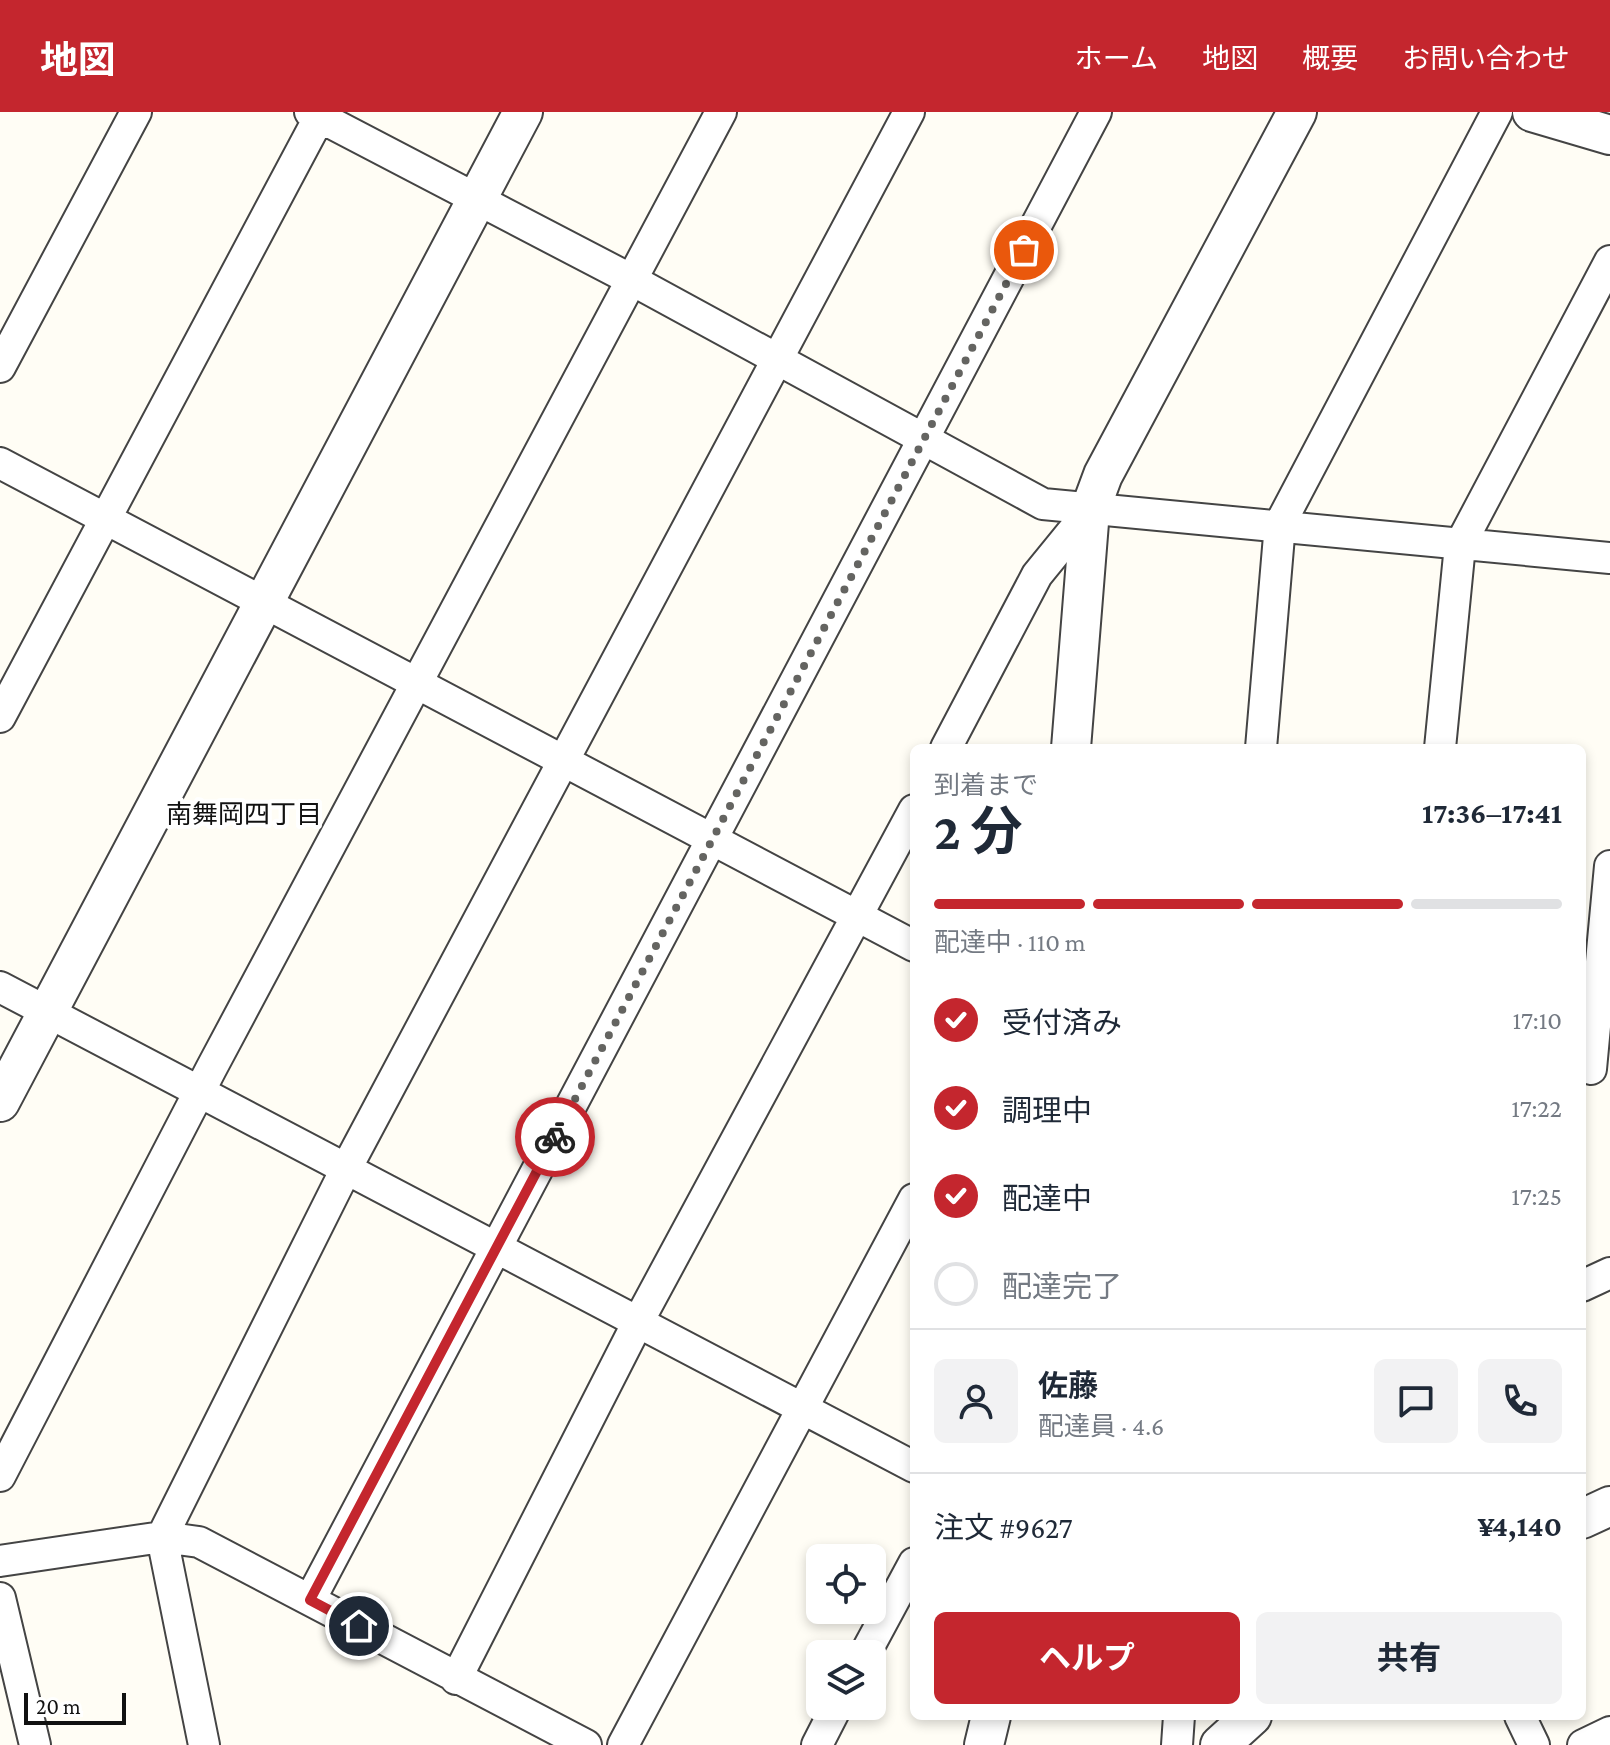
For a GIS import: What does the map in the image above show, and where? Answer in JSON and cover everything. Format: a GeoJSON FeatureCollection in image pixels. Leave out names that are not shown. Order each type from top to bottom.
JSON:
{"type":"FeatureCollection","features":[{"type":"Feature","properties":{"kind":"street"},"geometry":{"type":"LineString","coordinates":[[0,367],[136,112]]}},
{"type":"Feature","properties":{"kind":"street"},"geometry":{"type":"LineString","coordinates":[[0,1102],[523,112]]}},
{"type":"Feature","properties":{"kind":"street"},"geometry":{"type":"LineString","coordinates":[[0,1476],[199,1092],[721,112]]}},
{"type":"Feature","properties":{"kind":"street"},"geometry":{"type":"LineString","coordinates":[[204,1745],[162,1537],[347,1167],[909,112]]}},
{"type":"Feature","properties":{"kind":"street"},"geometry":{"type":"LineString","coordinates":[[310,1600],[1096,112]]}},
{"type":"Feature","properties":{"kind":"street"},"geometry":{"type":"LineString","coordinates":[[1071,744],[1090,510],[1103,475],[1297,112]]}},
{"type":"Feature","properties":{"kind":"street"},"geometry":{"type":"LineString","coordinates":[[1261,744],[1280,524],[1497,112]]}},
{"type":"Feature","properties":{"kind":"street"},"geometry":{"type":"LineString","coordinates":[[1532,112],[1610,135]]}},
{"type":"Feature","properties":{"kind":"street"},"geometry":{"type":"LineString","coordinates":[[0,717],[107,519],[317,114],[925,437],[1043,504],[1280,524],[1460,545],[1610,558]]}},
{"type":"Feature","properties":{"kind":"street"},"geometry":{"type":"LineString","coordinates":[[1440,744],[1460,545],[1610,261]]}},
{"type":"Feature","properties":{"kind":"street"},"geometry":{"type":"LineString","coordinates":[[0,463],[910,944]]}},
{"type":"Feature","properties":{"kind":"street"},"geometry":{"type":"LineString","coordinates":[[948,744],[1037,575],[1090,510]]}},
{"type":"Feature","properties":{"kind":"street"},"geometry":{"type":"LineString","coordinates":[[456,1679],[638,1322],[910,818]]}},
{"type":"Feature","properties":{"kind":"street"},"geometry":{"type":"LineString","coordinates":[[1594,1069],[1610,866]]}},
{"type":"Feature","properties":{"kind":"street"},"geometry":{"type":"LineString","coordinates":[[0,987],[910,1465]]}},
{"type":"Feature","properties":{"kind":"street"},"geometry":{"type":"LineString","coordinates":[[623,1745],[910,1207]]}},
{"type":"Feature","properties":{"kind":"street"},"geometry":{"type":"LineString","coordinates":[[1586,1284],[1610,1273]]}},
{"type":"Feature","properties":{"kind":"street"},"geometry":{"type":"LineString","coordinates":[[1586,1517],[1610,1506]]}},
{"type":"Feature","properties":{"kind":"street"},"geometry":{"type":"LineString","coordinates":[[0,1561],[162,1537],[199,1542],[586,1745]]}},
{"type":"Feature","properties":{"kind":"street"},"geometry":{"type":"LineString","coordinates":[[873,1640],[910,1570]]}},
{"type":"Feature","properties":{"kind":"street"},"geometry":{"type":"LineString","coordinates":[[0,1598],[35,1745]]}},
{"type":"Feature","properties":{"kind":"street"},"geometry":{"type":"LineString","coordinates":[[817,1745],[830,1720]]}},
{"type":"Feature","properties":{"kind":"street"},"geometry":{"type":"LineString","coordinates":[[984,1745],[990,1720]]}},
{"type":"Feature","properties":{"kind":"street"},"geometry":{"type":"LineString","coordinates":[[1177,1745],[1179,1720]]}},
{"type":"Feature","properties":{"kind":"street"},"geometry":{"type":"LineString","coordinates":[[1220,1745],[1248,1720]]}},
{"type":"Feature","properties":{"kind":"street"},"geometry":{"type":"LineString","coordinates":[[1522,1720],[1534,1745]]}},
{"type":"Feature","properties":{"kind":"street"},"geometry":{"type":"LineString","coordinates":[[1583,1745],[1610,1732]]}},
{"type":"Feature","properties":{"kind":"way so far"},"geometry":{"type":"LineString","coordinates":[[555,1137],[1024,250]]}},
{"type":"Feature","properties":{"kind":"district","name":"南舞岡四丁目"},"geometry":{"type":"Point","coordinates":[244,814]}},
{"type":"Feature","properties":{"kind":"route"},"geometry":{"type":"LineString","coordinates":[[359,1626],[310,1600],[555,1137]]}}]}
